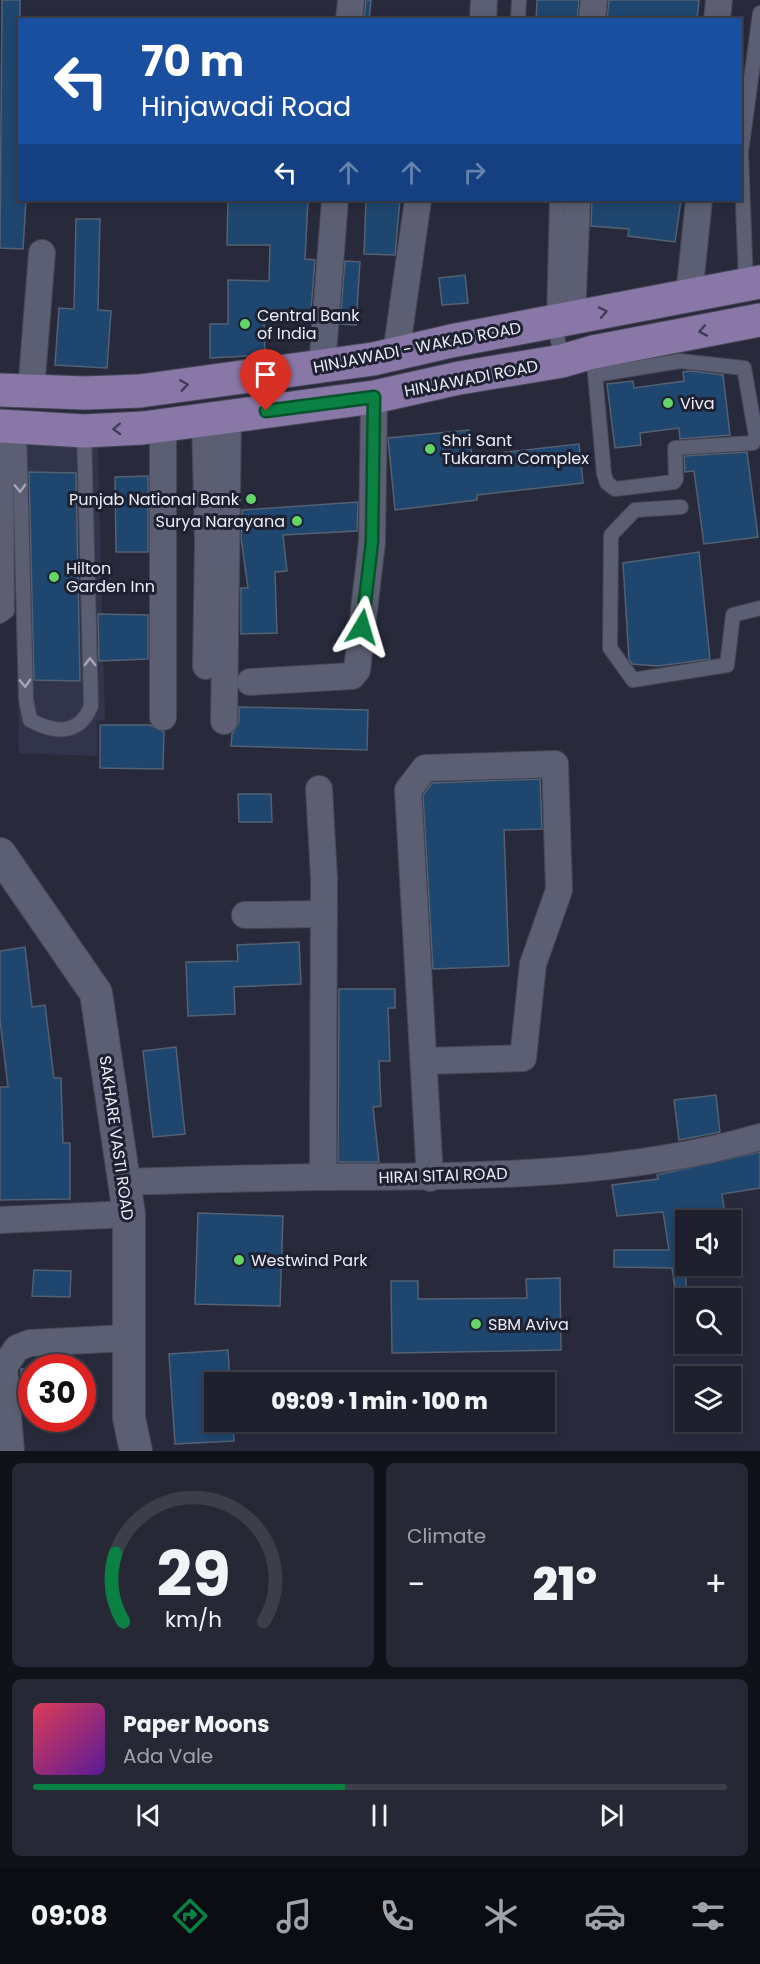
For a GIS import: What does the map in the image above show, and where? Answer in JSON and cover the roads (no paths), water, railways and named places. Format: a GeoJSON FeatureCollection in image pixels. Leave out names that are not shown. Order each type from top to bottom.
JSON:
{"type":"FeatureCollection","features":[{"type":"Feature","properties":{"kind":"main road","name":"HINJAWADI - WAKAD ROAD"},"geometry":{"type":"LineString","coordinates":[[16,390],[85,393],[140,391],[322,366],[396,354],[753,283]]}},
{"type":"Feature","properties":{"kind":"main road","name":"HINJAWADI ROAD"},"geometry":{"type":"LineString","coordinates":[[8,428],[84,430],[163,426],[374,397],[459,378],[562,361],[594,364],[760,320]]}},
{"type":"Feature","properties":{"kind":"street"},"geometry":{"type":"LineString","coordinates":[[349,18],[351,0]]}},
{"type":"Feature","properties":{"kind":"street"},"geometry":{"type":"LineString","coordinates":[[483,18],[484,0]]}},
{"type":"Feature","properties":{"kind":"street"},"geometry":{"type":"LineString","coordinates":[[592,18],[594,0]]}},
{"type":"Feature","properties":{"kind":"street"},"geometry":{"type":"LineString","coordinates":[[717,18],[719,0]]}},
{"type":"Feature","properties":{"kind":"street"},"geometry":{"type":"LineString","coordinates":[[322,366],[335,201]]}},
{"type":"Feature","properties":{"kind":"street"},"geometry":{"type":"LineString","coordinates":[[396,354],[418,201]]}},
{"type":"Feature","properties":{"kind":"street"},"geometry":{"type":"LineString","coordinates":[[563,319],[578,201]]}},
{"type":"Feature","properties":{"kind":"street"},"geometry":{"type":"LineString","coordinates":[[689,295],[699,201]]}},
{"type":"Feature","properties":{"kind":"street"},"geometry":{"type":"LineString","coordinates":[[16,390],[42,253]]}},
{"type":"Feature","properties":{"kind":"street"},"geometry":{"type":"LineString","coordinates":[[250,682],[352,676],[357,670],[372,542],[374,397]]}},
{"type":"Feature","properties":{"kind":"street"},"geometry":{"type":"LineString","coordinates":[[206,666],[208,543],[217,418]]}},
{"type":"Feature","properties":{"kind":"street"},"geometry":{"type":"LineString","coordinates":[[217,418],[224,721]]}},
{"type":"Feature","properties":{"kind":"street"},"geometry":{"type":"LineString","coordinates":[[163,426],[163,717]]}},
{"type":"Feature","properties":{"kind":"street"},"geometry":{"type":"LineString","coordinates":[[425,1061],[523,1058],[533,964],[559,890],[555,764],[425,768],[408,790],[430,1178]]}},
{"type":"Feature","properties":{"kind":"street"},"geometry":{"type":"LineString","coordinates":[[320,789],[324,914],[323,1177]]}},
{"type":"Feature","properties":{"kind":"street","name":"SAKHARE VASTI ROAD"},"geometry":{"type":"LineString","coordinates":[[0,854],[96,993],[129,1214],[127,1338],[129,1418],[136,1451]]}},
{"type":"Feature","properties":{"kind":"street"},"geometry":{"type":"LineString","coordinates":[[244,915],[324,914]]}},
{"type":"Feature","properties":{"kind":"street","name":"HIRAI SITAI ROAD"},"geometry":{"type":"LineString","coordinates":[[123,1182],[323,1177],[430,1178],[580,1169],[675,1156],[760,1137]]}},
{"type":"Feature","properties":{"kind":"street"},"geometry":{"type":"LineString","coordinates":[[0,1220],[129,1214]]}},
{"type":"Feature","properties":{"kind":"street"},"geometry":{"type":"LineString","coordinates":[[11,1451],[4,1367],[17,1348],[30,1343],[127,1338]]}},
{"type":"Feature","properties":{"kind":"lane"},"geometry":{"type":"LineString","coordinates":[[518,18],[519,0]]}},
{"type":"Feature","properties":{"kind":"lane"},"geometry":{"type":"LineString","coordinates":[[582,18],[584,0]]}},
{"type":"Feature","properties":{"kind":"lane"},"geometry":{"type":"LineString","coordinates":[[742,145],[760,13]]}},
{"type":"Feature","properties":{"kind":"lane"},"geometry":{"type":"LineString","coordinates":[[742,163],[753,283]]}},
{"type":"Feature","properties":{"kind":"lane"},"geometry":{"type":"LineString","coordinates":[[557,201],[563,319],[562,361]]}},
{"type":"Feature","properties":{"kind":"lane"},"geometry":{"type":"LineString","coordinates":[[680,361],[744,368],[756,436],[753,443],[675,448],[676,479],[674,482],[615,489],[607,483],[604,474],[594,364],[680,361]]}},
{"type":"Feature","properties":{"kind":"lane"},"geometry":{"type":"LineString","coordinates":[[8,428],[26,699],[30,720],[49,730],[72,728],[86,719],[91,706],[84,430]]}},
{"type":"Feature","properties":{"kind":"lane"},"geometry":{"type":"LineString","coordinates":[[0,616],[7,611],[8,428]]}},
{"type":"Feature","properties":{"kind":"lane"},"geometry":{"type":"LineString","coordinates":[[681,507],[635,510],[611,535],[610,648],[633,680],[727,665],[733,615],[760,608]]}},
{"type":"Feature","properties":{"kind":"place","name":"Central Bank of India"},"geometry":{"type":"Point","coordinates":[245,324]}},
{"type":"Feature","properties":{"kind":"place","name":"Viva"},"geometry":{"type":"Point","coordinates":[668,403]}},
{"type":"Feature","properties":{"kind":"place","name":"Shri Sant Tukaram Complex"},"geometry":{"type":"Point","coordinates":[430,449]}},
{"type":"Feature","properties":{"kind":"place","name":"Punjab National Bank"},"geometry":{"type":"Point","coordinates":[251,499]}},
{"type":"Feature","properties":{"kind":"place","name":"Surya Narayana"},"geometry":{"type":"Point","coordinates":[297,521]}},
{"type":"Feature","properties":{"kind":"place","name":"Hilton Garden Inn"},"geometry":{"type":"Point","coordinates":[54,577]}},
{"type":"Feature","properties":{"kind":"place","name":"Westwind Park"},"geometry":{"type":"Point","coordinates":[239,1260]}},
{"type":"Feature","properties":{"kind":"place","name":"SBM Aviva"},"geometry":{"type":"Point","coordinates":[476,1324]}}]}
